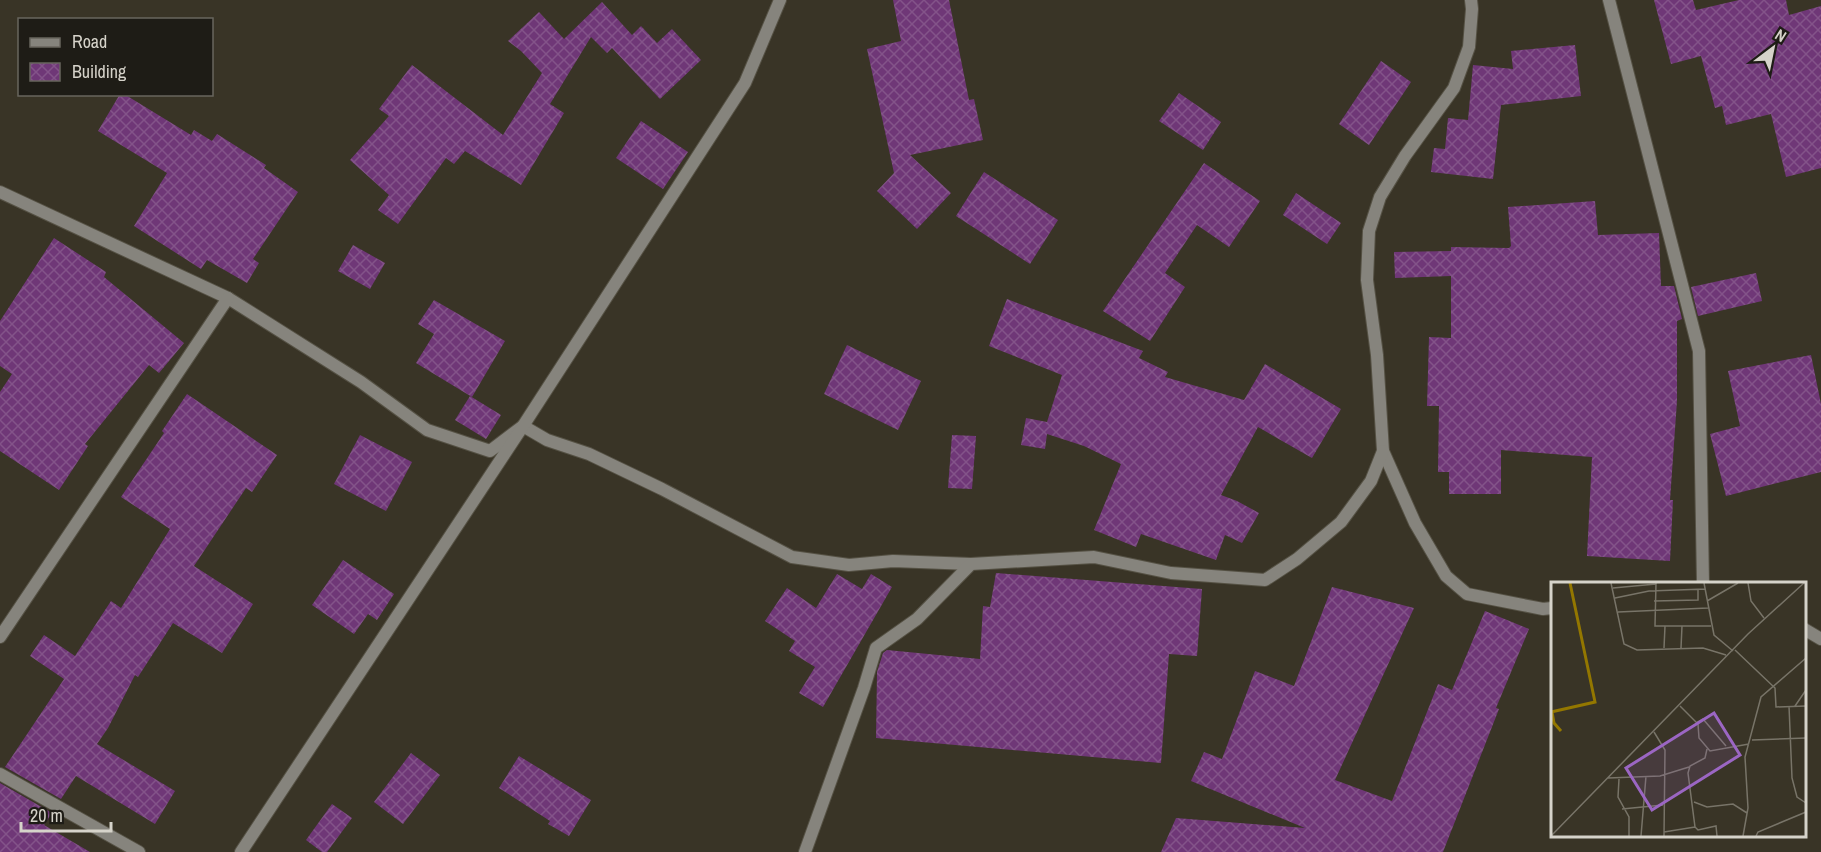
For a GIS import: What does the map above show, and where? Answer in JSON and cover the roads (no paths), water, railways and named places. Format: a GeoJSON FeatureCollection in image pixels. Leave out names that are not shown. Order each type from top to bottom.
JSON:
{"type":"FeatureCollection","features":[{"type":"Feature","properties":{"kind":"street"},"geometry":{"type":"LineString","coordinates":[[241,852],[523,426],[745,83],[780,0]]}},
{"type":"Feature","properties":{"kind":"street"},"geometry":{"type":"LineString","coordinates":[[1471,0],[1469,47],[1454,88],[1380,197],[1369,231],[1367,280],[1377,355],[1383,452],[1415,523],[1446,576],[1467,594],[1543,609],[1551,608]]}},
{"type":"Feature","properties":{"kind":"street"},"geometry":{"type":"LineString","coordinates":[[1609,0],[1699,351],[1703,582]]}},
{"type":"Feature","properties":{"kind":"street"},"geometry":{"type":"LineString","coordinates":[[0,192],[228,298],[361,382],[428,430],[490,451],[523,426]]}},
{"type":"Feature","properties":{"kind":"street"},"geometry":{"type":"LineString","coordinates":[[0,637],[228,298]]}},
{"type":"Feature","properties":{"kind":"street"},"geometry":{"type":"LineString","coordinates":[[523,426],[546,440],[589,454],[652,484],[792,557],[849,565],[893,561],[971,564],[1094,557],[1171,573],[1265,580],[1297,559],[1341,522],[1371,481],[1383,452]]}},
{"type":"Feature","properties":{"kind":"street"},"geometry":{"type":"LineString","coordinates":[[805,852],[864,688],[876,648],[917,619],[971,564]]}},
{"type":"Feature","properties":{"kind":"street"},"geometry":{"type":"LineString","coordinates":[[1806,630],[1821,639]]}},
{"type":"Feature","properties":{"kind":"street"},"geometry":{"type":"LineString","coordinates":[[0,774],[139,852]]}}]}
